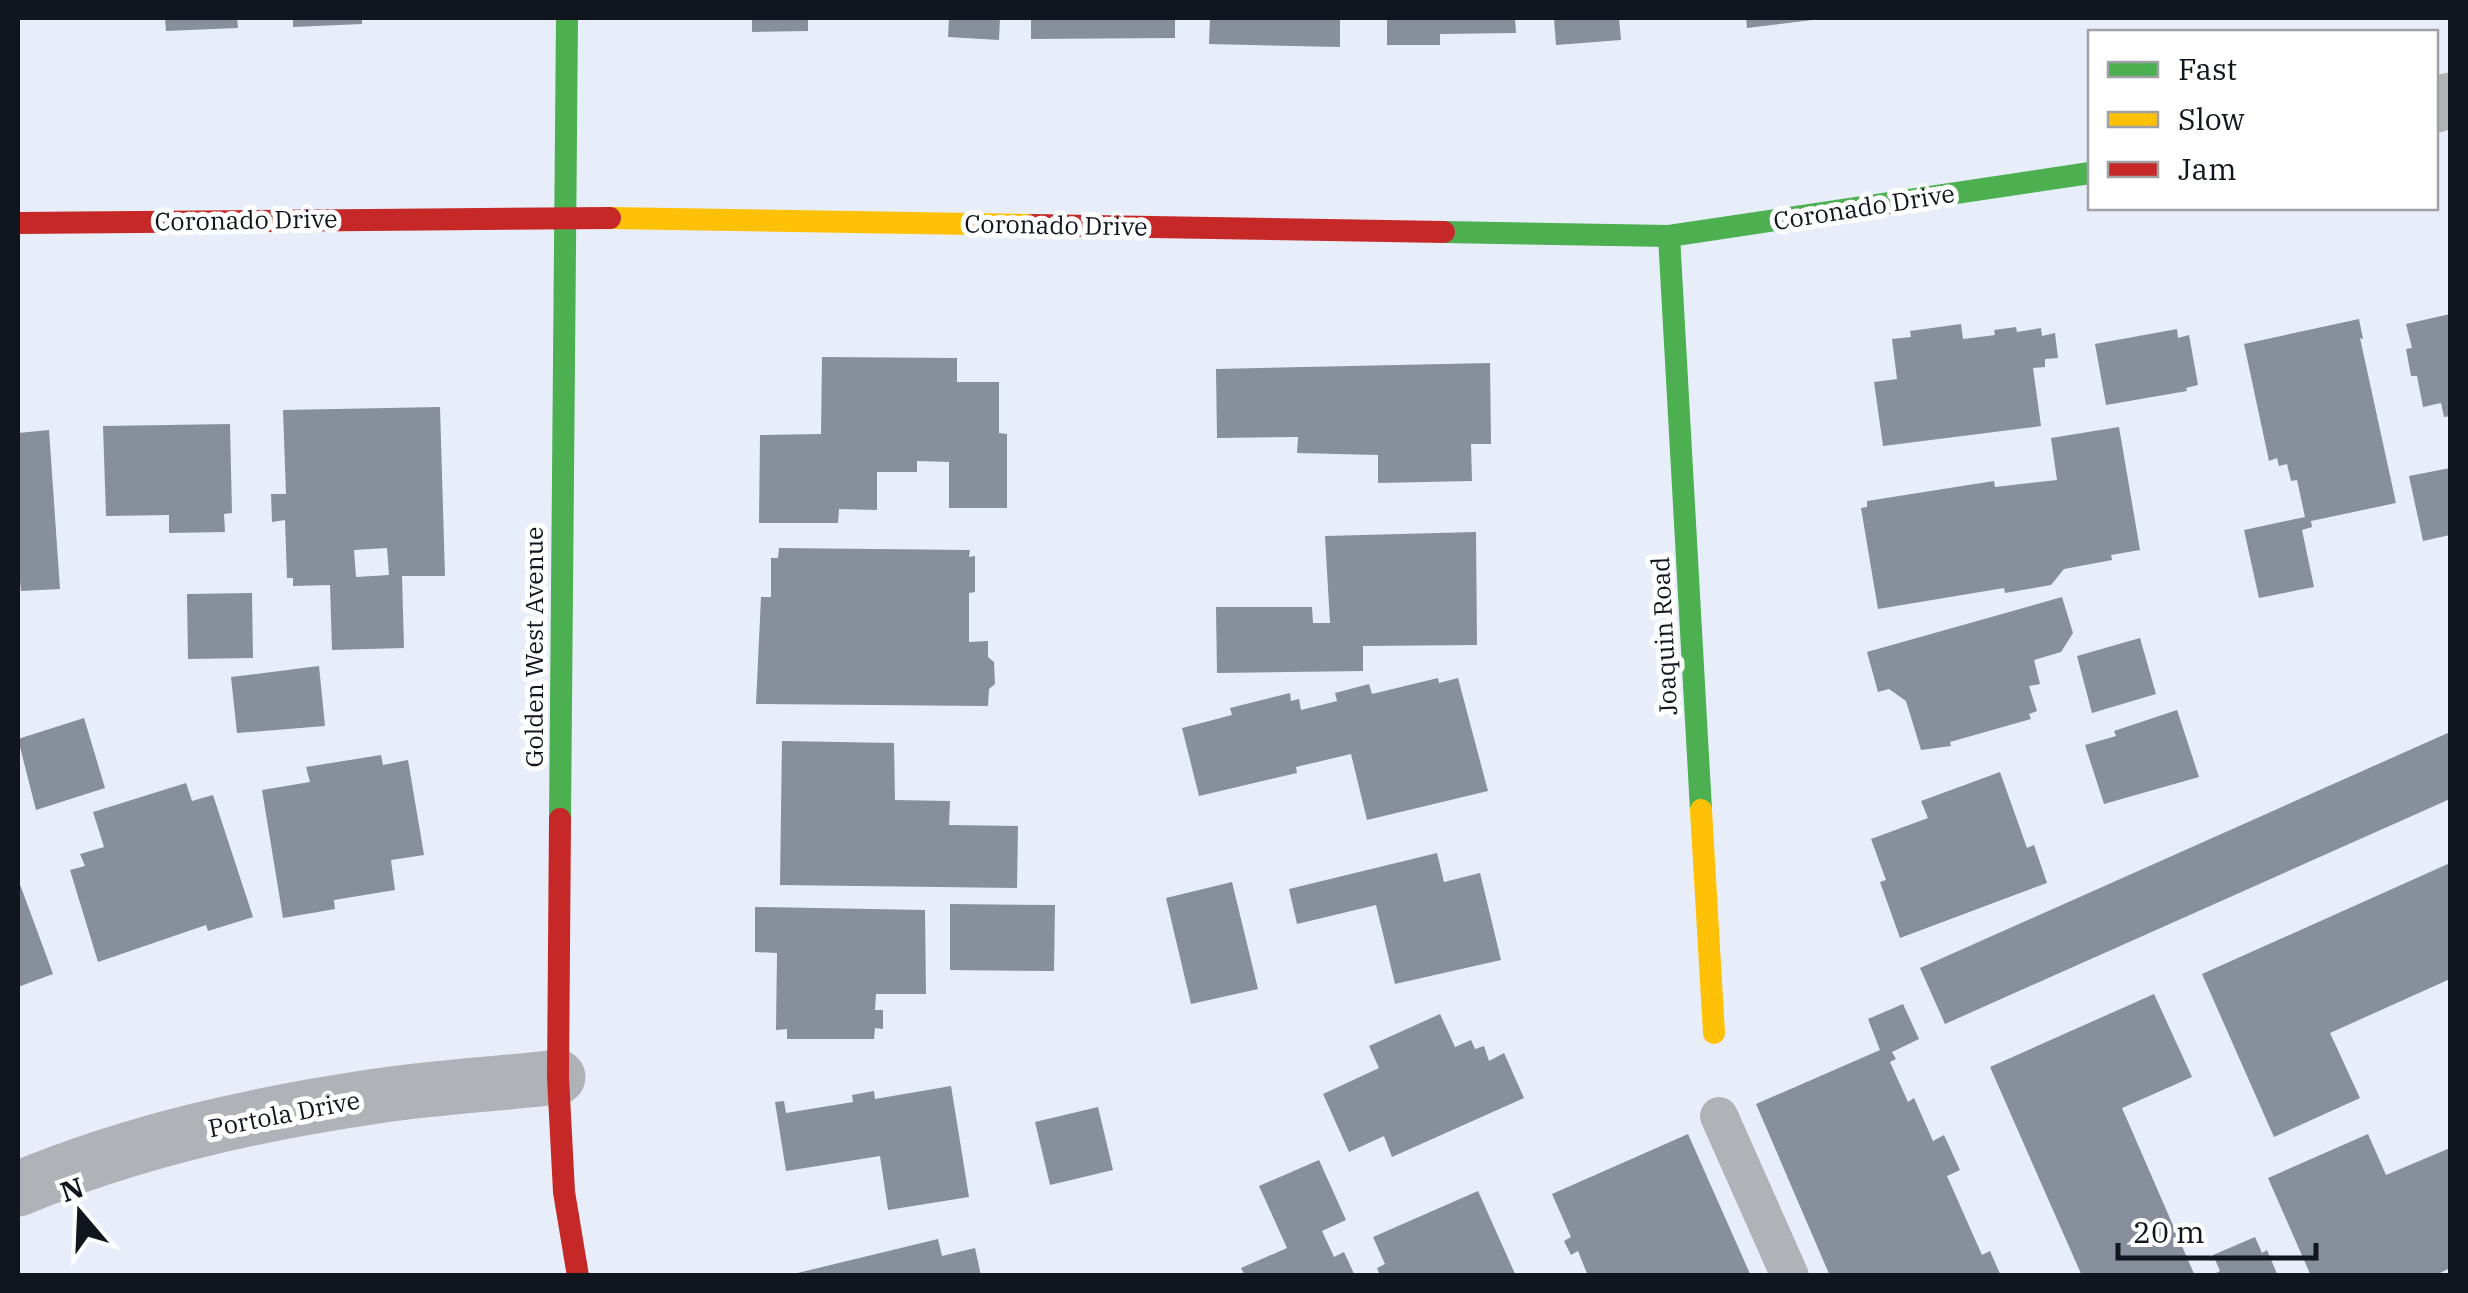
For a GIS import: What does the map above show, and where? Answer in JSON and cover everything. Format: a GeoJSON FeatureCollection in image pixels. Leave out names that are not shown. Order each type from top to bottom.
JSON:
{"type":"FeatureCollection","features":[{"type":"Feature","properties":{"kind":"street","name":"Golden West Avenue"},"geometry":{"type":"LineString","coordinates":[[567,18],[558,1077],[564,1192],[578,1276]]}},
{"type":"Feature","properties":{"kind":"street","name":"Coronado Drive"},"geometry":{"type":"LineString","coordinates":[[18,223],[564,217],[1669,236],[2088,172]]}},
{"type":"Feature","properties":{"kind":"street","name":"Joaquin Road"},"geometry":{"type":"LineString","coordinates":[[1669,236],[1714,1033]]}},
{"type":"Feature","properties":{"kind":"street","name":"Portola Drive"},"geometry":{"type":"LineString","coordinates":[[18,1190],[154,1140],[276,1112],[381,1095],[558,1077]]}},
{"type":"Feature","properties":{"kind":"lane"},"geometry":{"type":"LineString","coordinates":[[1719,1116],[1790,1276]]}},
{"type":"Feature","properties":{"kind":"building"},"geometry":{"type":"Polygon","coordinates":[[[165,18],[237,18],[238,28],[166,31],[165,18]]]}},
{"type":"Feature","properties":{"kind":"building"},"geometry":{"type":"Polygon","coordinates":[[[293,18],[362,18],[362,24],[293,27],[293,18]]]}},
{"type":"Feature","properties":{"kind":"building"},"geometry":{"type":"Polygon","coordinates":[[[752,18],[808,18],[808,31],[752,32],[752,18]]]}},
{"type":"Feature","properties":{"kind":"building"},"geometry":{"type":"Polygon","coordinates":[[[949,18],[1000,18],[999,40],[948,37],[949,18]]]}},
{"type":"Feature","properties":{"kind":"building"},"geometry":{"type":"Polygon","coordinates":[[[1031,18],[1175,18],[1175,38],[1031,39],[1031,18]]]}},
{"type":"Feature","properties":{"kind":"building"},"geometry":{"type":"Polygon","coordinates":[[[1210,18],[1340,18],[1340,47],[1209,44],[1210,18]]]}},
{"type":"Feature","properties":{"kind":"building"},"geometry":{"type":"Polygon","coordinates":[[[1387,18],[1515,18],[1516,33],[1440,34],[1440,45],[1387,45],[1387,18]]]}},
{"type":"Feature","properties":{"kind":"building"},"geometry":{"type":"Polygon","coordinates":[[[1554,18],[1619,18],[1621,40],[1556,45],[1554,18]]]}},
{"type":"Feature","properties":{"kind":"building"},"geometry":{"type":"Polygon","coordinates":[[[1746,18],[1812,18],[1812,20],[1747,28],[1746,18]]]}},
{"type":"Feature","properties":{"kind":"building"},"geometry":{"type":"Polygon","coordinates":[[[2450,314],[2450,416],[2444,417],[2441,403],[2423,407],[2417,376],[2411,376],[2406,349],[2412,348],[2406,324],[2450,314]]]}},
{"type":"Feature","properties":{"kind":"building"},"geometry":{"type":"Polygon","coordinates":[[[2359,319],[2396,503],[2311,521],[2312,527],[2302,530],[2314,587],[2259,598],[2244,530],[2305,517],[2297,480],[2291,481],[2287,464],[2279,466],[2277,458],[2269,461],[2244,344],[2359,319]]]}},
{"type":"Feature","properties":{"kind":"building"},"geometry":{"type":"Polygon","coordinates":[[[1961,324],[1963,339],[1995,335],[1994,330],[2016,327],[2017,332],[2041,328],[2042,336],[2055,333],[2058,358],[2045,359],[2045,367],[2033,368],[2041,426],[1883,446],[1874,382],[1897,379],[1892,339],[1911,337],[1910,331],[1961,324]]]}},
{"type":"Feature","properties":{"kind":"building"},"geometry":{"type":"Polygon","coordinates":[[[2177,329],[2178,338],[2189,335],[2198,385],[2186,388],[2187,391],[2106,405],[2095,344],[2177,329]]]}},
{"type":"Feature","properties":{"kind":"building"},"geometry":{"type":"Polygon","coordinates":[[[822,357],[957,358],[957,382],[999,382],[999,433],[1007,434],[1007,508],[949,508],[949,462],[917,461],[917,472],[877,472],[877,510],[839,509],[838,523],[759,523],[760,435],[821,434],[822,357]]]}},
{"type":"Feature","properties":{"kind":"building"},"geometry":{"type":"Polygon","coordinates":[[[1490,363],[1491,444],[1471,444],[1472,481],[1378,483],[1378,455],[1297,453],[1298,437],[1217,438],[1216,369],[1490,363]]]}},
{"type":"Feature","properties":{"kind":"building"},"geometry":{"type":"Polygon","coordinates":[[[440,407],[445,576],[402,576],[404,648],[332,650],[330,585],[293,586],[293,578],[287,578],[285,520],[272,522],[271,494],[286,494],[283,410],[440,407]],[[387,548],[354,550],[356,577],[389,575],[387,548]]]}},
{"type":"Feature","properties":{"kind":"building"},"geometry":{"type":"Polygon","coordinates":[[[230,424],[232,513],[224,514],[225,532],[169,533],[169,515],[106,516],[103,426],[230,424]]]}},
{"type":"Feature","properties":{"kind":"building"},"geometry":{"type":"Polygon","coordinates":[[[2119,427],[2140,550],[2064,569],[2051,585],[2005,593],[2004,588],[1878,609],[1861,508],[1867,507],[1867,501],[1994,481],[1995,487],[2057,480],[2051,438],[2119,427]]]}},
{"type":"Feature","properties":{"kind":"building"},"geometry":{"type":"Polygon","coordinates":[[[49,430],[60,589],[21,591],[18,433],[49,430]]]}},
{"type":"Feature","properties":{"kind":"building"},"geometry":{"type":"Polygon","coordinates":[[[2450,468],[2450,535],[2423,541],[2409,476],[2450,468]]]}},
{"type":"Feature","properties":{"kind":"building"},"geometry":{"type":"Polygon","coordinates":[[[1476,532],[1477,645],[1363,646],[1363,671],[1217,673],[1216,607],[1312,607],[1313,623],[1330,623],[1325,536],[1476,532]]]}},
{"type":"Feature","properties":{"kind":"building"},"geometry":{"type":"Polygon","coordinates":[[[779,548],[970,550],[969,557],[975,556],[975,592],[969,593],[969,642],[988,641],[995,684],[989,689],[988,706],[756,704],[761,597],[771,597],[771,558],[778,558],[779,548]]]}},
{"type":"Feature","properties":{"kind":"building"},"geometry":{"type":"Polygon","coordinates":[[[252,593],[253,658],[188,659],[187,594],[252,593]]]}},
{"type":"Feature","properties":{"kind":"building"},"geometry":{"type":"Polygon","coordinates":[[[2062,597],[2073,633],[2061,652],[2034,660],[2040,684],[2029,686],[2037,711],[2029,714],[2031,719],[1950,742],[1951,746],[1921,750],[1906,701],[1889,689],[1878,692],[1867,652],[2062,597]]]}},
{"type":"Feature","properties":{"kind":"building"},"geometry":{"type":"Polygon","coordinates":[[[2140,638],[2156,694],[2092,713],[2077,656],[2140,638]]]}},
{"type":"Feature","properties":{"kind":"building"},"geometry":{"type":"Polygon","coordinates":[[[319,666],[325,726],[237,733],[231,677],[319,666]]]}},
{"type":"Feature","properties":{"kind":"building"},"geometry":{"type":"Polygon","coordinates":[[[1438,678],[1439,683],[1458,678],[1488,791],[1367,820],[1351,754],[1296,767],[1297,773],[1199,796],[1182,728],[1232,715],[1230,708],[1290,693],[1291,701],[1299,699],[1301,710],[1337,701],[1335,693],[1369,684],[1372,694],[1438,678]]]}},
{"type":"Feature","properties":{"kind":"building"},"geometry":{"type":"Polygon","coordinates":[[[2177,710],[2199,777],[2104,804],[2085,745],[2177,710]]]}},
{"type":"Feature","properties":{"kind":"building"},"geometry":{"type":"Polygon","coordinates":[[[84,718],[105,788],[36,810],[18,739],[84,718]]]}},
{"type":"Feature","properties":{"kind":"building"},"geometry":{"type":"Polygon","coordinates":[[[2450,732],[2450,799],[1945,1024],[1920,968],[2450,732]]]}},
{"type":"Feature","properties":{"kind":"building"},"geometry":{"type":"Polygon","coordinates":[[[782,741],[894,743],[895,800],[950,801],[949,825],[1018,826],[1017,888],[780,885],[782,741]]]}},
{"type":"Feature","properties":{"kind":"building"},"geometry":{"type":"Polygon","coordinates":[[[381,755],[383,765],[408,760],[424,855],[391,860],[395,890],[334,900],[335,909],[283,918],[262,790],[310,782],[306,767],[381,755]]]}},
{"type":"Feature","properties":{"kind":"building"},"geometry":{"type":"Polygon","coordinates":[[[2000,772],[2027,848],[2034,845],[2047,883],[1900,938],[1880,882],[1886,880],[1871,839],[1928,818],[1921,801],[2000,772]]]}},
{"type":"Feature","properties":{"kind":"building"},"geometry":{"type":"Polygon","coordinates":[[[186,783],[192,801],[213,795],[253,917],[208,931],[206,925],[98,962],[70,870],[85,866],[80,854],[104,847],[93,812],[186,783]]]}},
{"type":"Feature","properties":{"kind":"building"},"geometry":{"type":"Polygon","coordinates":[[[1437,853],[1444,882],[1480,873],[1501,960],[1395,984],[1376,905],[1297,924],[1289,889],[1437,853]]]}},
{"type":"Feature","properties":{"kind":"building"},"geometry":{"type":"Polygon","coordinates":[[[2450,863],[2450,979],[2330,1033],[2360,1098],[2274,1137],[2202,974],[2450,863]]]}},
{"type":"Feature","properties":{"kind":"building"},"geometry":{"type":"Polygon","coordinates":[[[18,879],[53,974],[18,987],[18,879]]]}},
{"type":"Feature","properties":{"kind":"building"},"geometry":{"type":"Polygon","coordinates":[[[1232,882],[1258,989],[1191,1004],[1166,898],[1232,882]]]}},
{"type":"Feature","properties":{"kind":"building"},"geometry":{"type":"Polygon","coordinates":[[[950,904],[1055,905],[1054,971],[950,970],[950,904]]]}},
{"type":"Feature","properties":{"kind":"building"},"geometry":{"type":"Polygon","coordinates":[[[755,907],[925,910],[926,994],[876,994],[875,1010],[883,1010],[883,1029],[875,1028],[874,1039],[787,1039],[787,1029],[776,1030],[777,953],[755,952],[755,907]]]}},
{"type":"Feature","properties":{"kind":"building"},"geometry":{"type":"Polygon","coordinates":[[[2154,994],[2192,1077],[2122,1108],[2195,1276],[2082,1276],[1990,1067],[2154,994]]]}},
{"type":"Feature","properties":{"kind":"building"},"geometry":{"type":"Polygon","coordinates":[[[1903,1004],[1919,1039],[1892,1052],[1896,1059],[1890,1062],[1908,1102],[1914,1098],[1933,1141],[1944,1135],[1960,1170],[1947,1176],[1982,1255],[1990,1251],[2001,1276],[1830,1276],[1756,1104],[1880,1050],[1868,1019],[1903,1004]]]}},
{"type":"Feature","properties":{"kind":"building"},"geometry":{"type":"Polygon","coordinates":[[[1440,1014],[1455,1047],[1471,1040],[1475,1049],[1484,1046],[1489,1061],[1504,1053],[1524,1098],[1392,1157],[1384,1136],[1349,1152],[1323,1094],[1379,1068],[1369,1046],[1440,1014]]]}},
{"type":"Feature","properties":{"kind":"building"},"geometry":{"type":"Polygon","coordinates":[[[951,1086],[969,1197],[888,1210],[880,1156],[786,1171],[775,1102],[784,1101],[786,1113],[853,1102],[852,1095],[874,1091],[875,1099],[951,1086]]]}},
{"type":"Feature","properties":{"kind":"building"},"geometry":{"type":"Polygon","coordinates":[[[1098,1107],[1113,1170],[1050,1185],[1035,1122],[1098,1107]]]}},
{"type":"Feature","properties":{"kind":"building"},"geometry":{"type":"Polygon","coordinates":[[[1688,1134],[1751,1276],[1588,1276],[1578,1251],[1571,1255],[1564,1241],[1571,1237],[1552,1194],[1688,1134]]]}},
{"type":"Feature","properties":{"kind":"building"},"geometry":{"type":"Polygon","coordinates":[[[2368,1134],[2386,1175],[2450,1148],[2450,1268],[2434,1276],[2311,1276],[2268,1178],[2368,1134]]]}},
{"type":"Feature","properties":{"kind":"building"},"geometry":{"type":"Polygon","coordinates":[[[1319,1160],[1346,1220],[1322,1231],[1334,1257],[1344,1252],[1355,1276],[1245,1276],[1241,1268],[1287,1248],[1259,1186],[1319,1160]]]}},
{"type":"Feature","properties":{"kind":"building"},"geometry":{"type":"Polygon","coordinates":[[[1478,1191],[1516,1276],[1380,1276],[1377,1268],[1385,1264],[1373,1237],[1478,1191]]]}},
{"type":"Feature","properties":{"kind":"building"},"geometry":{"type":"Polygon","coordinates":[[[2255,1237],[2262,1253],[2267,1250],[2278,1276],[2210,1276],[2220,1271],[2213,1255],[2255,1237]]]}},
{"type":"Feature","properties":{"kind":"building"},"geometry":{"type":"Polygon","coordinates":[[[938,1239],[942,1256],[975,1248],[981,1276],[785,1276],[938,1239]]]}},
{"type":"Feature","properties":{"kind":"traffic: fast"},"geometry":{"type":"LineString","coordinates":[[560,819],[567,18]]}},
{"type":"Feature","properties":{"kind":"traffic: fast"},"geometry":{"type":"LineString","coordinates":[[1444,232],[1669,236],[2088,173]]}},
{"type":"Feature","properties":{"kind":"traffic: fast"},"geometry":{"type":"LineString","coordinates":[[1669,236],[1701,810]]}},
{"type":"Feature","properties":{"kind":"traffic: slow"},"geometry":{"type":"LineString","coordinates":[[610,218],[1033,225]]}},
{"type":"Feature","properties":{"kind":"traffic: slow"},"geometry":{"type":"LineString","coordinates":[[1701,810],[1714,1033]]}},
{"type":"Feature","properties":{"kind":"traffic: jam"},"geometry":{"type":"LineString","coordinates":[[18,223],[610,218]]}},
{"type":"Feature","properties":{"kind":"traffic: jam"},"geometry":{"type":"LineString","coordinates":[[1033,225],[1444,232]]}},
{"type":"Feature","properties":{"kind":"traffic: jam"},"geometry":{"type":"LineString","coordinates":[[560,819],[558,1077],[564,1192],[578,1276]]}}]}
